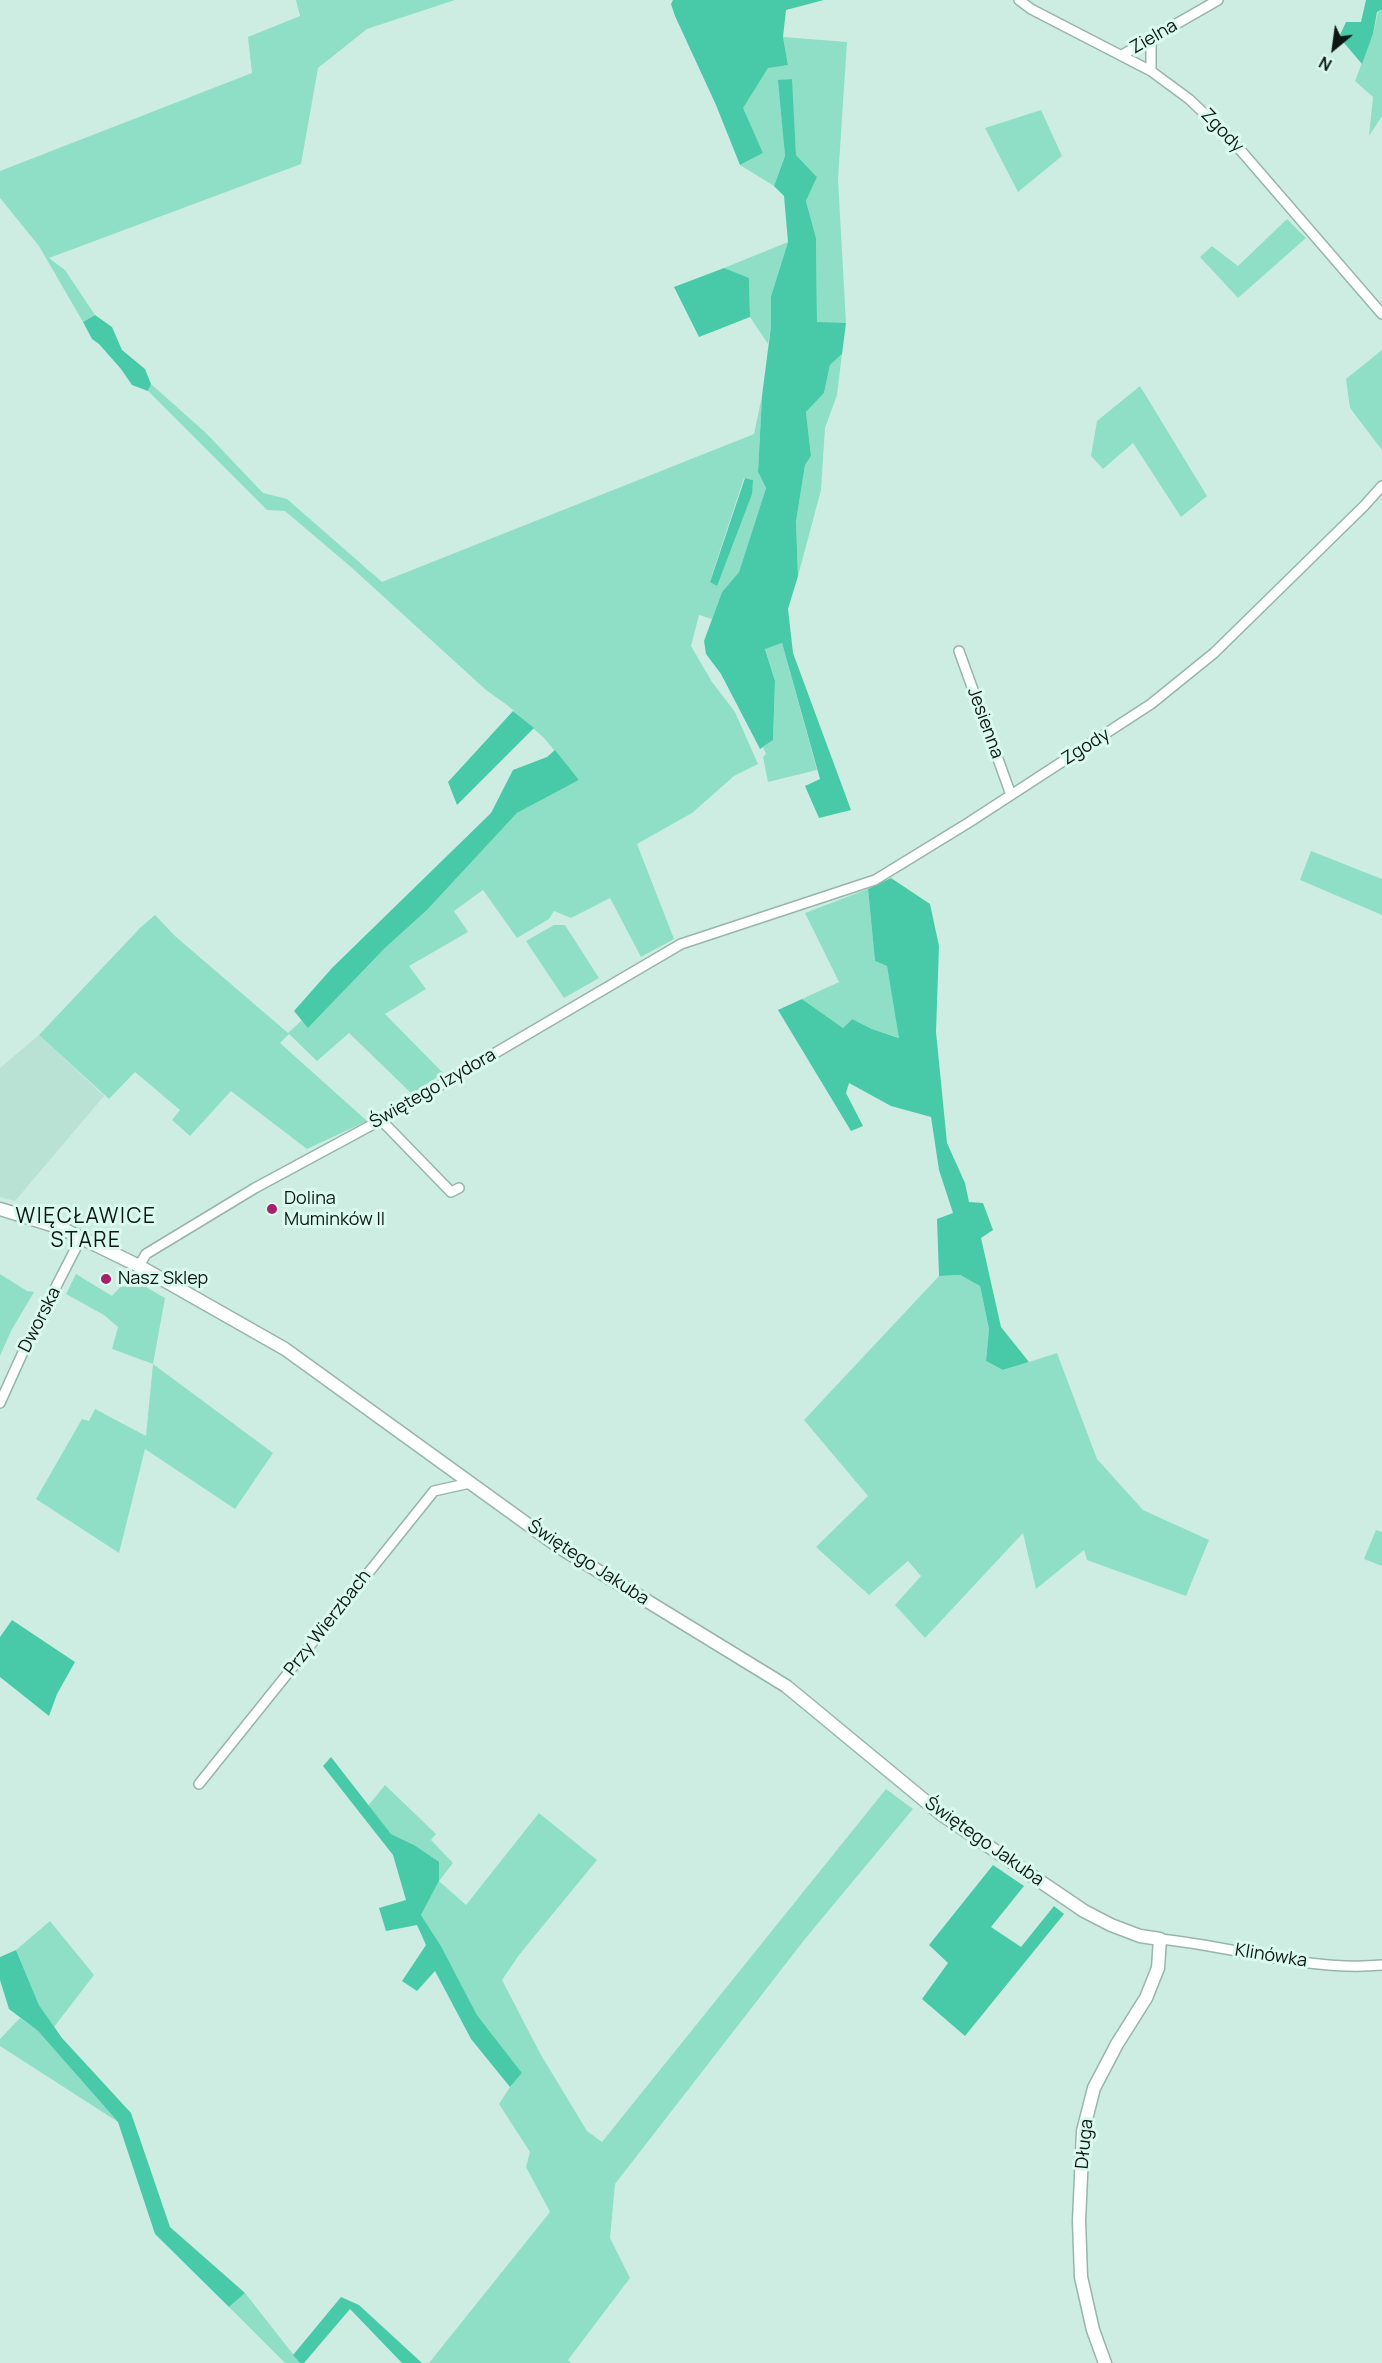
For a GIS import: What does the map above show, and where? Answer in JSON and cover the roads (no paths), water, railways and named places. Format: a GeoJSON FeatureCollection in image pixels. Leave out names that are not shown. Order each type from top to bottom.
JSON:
{"type":"FeatureCollection","features":[{"type":"Feature","properties":{"kind":"street","name":"Zgody"},"geometry":{"type":"LineString","coordinates":[[1019,0],[1031,9],[1151,71],[1189,99],[1230,138],[1382,314]]}},
{"type":"Feature","properties":{"kind":"street","name":"Zielna"},"geometry":{"type":"LineString","coordinates":[[1122,55],[1218,0]]}},
{"type":"Feature","properties":{"kind":"street"},"geometry":{"type":"LineString","coordinates":[[1151,38],[1151,71]]}},
{"type":"Feature","properties":{"kind":"street","name":"Zgody"},"geometry":{"type":"LineString","coordinates":[[735,926],[875,880],[1152,704],[1214,653],[1382,486]]}},
{"type":"Feature","properties":{"kind":"street","name":"Jesienna"},"geometry":{"type":"LineString","coordinates":[[959,651],[1011,795]]}},
{"type":"Feature","properties":{"kind":"street","name":"Świętego Izydora"},"geometry":{"type":"LineString","coordinates":[[139,1266],[146,1254],[255,1188],[381,1120],[681,944],[735,926]]}},
{"type":"Feature","properties":{"kind":"street"},"geometry":{"type":"LineString","coordinates":[[381,1120],[451,1192],[459,1188]]}},
{"type":"Feature","properties":{"kind":"street","name":"Świętego Jakuba"},"geometry":{"type":"LineString","coordinates":[[0,1209],[61,1228],[139,1266],[285,1349],[559,1547],[786,1686],[942,1814],[1084,1911],[1110,1925],[1140,1936],[1160,1939]]}},
{"type":"Feature","properties":{"kind":"street","name":"Dworska"},"geometry":{"type":"LineString","coordinates":[[0,1403],[28,1341],[81,1238]]}},
{"type":"Feature","properties":{"kind":"street","name":"Przy Wierzbach"},"geometry":{"type":"LineString","coordinates":[[199,1784],[434,1491],[470,1482]]}},
{"type":"Feature","properties":{"kind":"street","name":"Klinówka"},"geometry":{"type":"LineString","coordinates":[[1160,1939],[1306,1962],[1382,1965]]}},
{"type":"Feature","properties":{"kind":"street","name":"Długa"},"geometry":{"type":"LineString","coordinates":[[1105,2363],[1093,2330],[1081,2277],[1079,2222],[1083,2131],[1094,2088],[1117,2044],[1146,1998],[1158,1968],[1160,1939]]}},
{"type":"Feature","properties":{"kind":"place","name":"Dolina Muminków II"},"geometry":{"type":"Point","coordinates":[272,1209]}},
{"type":"Feature","properties":{"kind":"place","name":"Nasz Sklep"},"geometry":{"type":"Point","coordinates":[106,1279]}},
{"type":"Feature","properties":{"kind":"district","name":"WIĘCŁAWICE STARE"},"geometry":{"type":"Point","coordinates":[86,1229]}}]}
